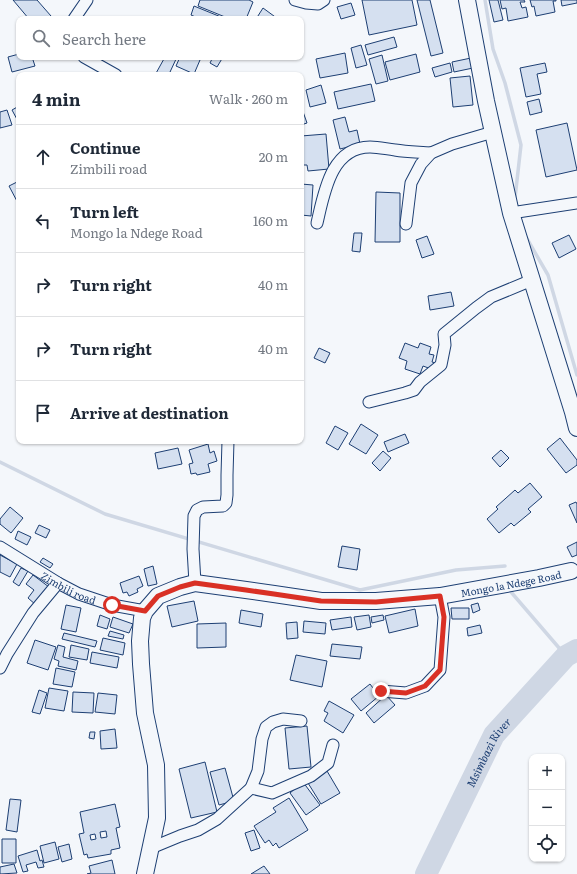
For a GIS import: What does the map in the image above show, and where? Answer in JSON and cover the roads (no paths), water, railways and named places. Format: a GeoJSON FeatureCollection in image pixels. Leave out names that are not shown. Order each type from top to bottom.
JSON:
{"type":"FeatureCollection","features":[{"type":"Feature","properties":{"kind":"street"},"geometry":{"type":"LineString","coordinates":[[76,16],[87,0]]}},
{"type":"Feature","properties":{"kind":"street"},"geometry":{"type":"LineString","coordinates":[[295,0],[318,4],[324,0]]}},
{"type":"Feature","properties":{"kind":"street"},"geometry":{"type":"LineString","coordinates":[[467,0],[493,132],[511,212],[577,428]]}},
{"type":"Feature","properties":{"kind":"street"},"geometry":{"type":"LineString","coordinates":[[89,60],[111,72]]}},
{"type":"Feature","properties":{"kind":"street"},"geometry":{"type":"LineString","coordinates":[[406,224],[411,183],[421,164],[431,153],[452,144],[493,132]]}},
{"type":"Feature","properties":{"kind":"street"},"geometry":{"type":"LineString","coordinates":[[317,222],[326,185],[336,165],[347,153],[357,149],[369,147],[431,153]]}},
{"type":"Feature","properties":{"kind":"street"},"geometry":{"type":"LineString","coordinates":[[511,212],[577,203]]}},
{"type":"Feature","properties":{"kind":"street"},"geometry":{"type":"LineString","coordinates":[[369,402],[414,390],[420,382],[441,365],[445,345],[444,334],[491,297],[532,280]]}},
{"type":"Feature","properties":{"kind":"street"},"geometry":{"type":"LineString","coordinates":[[195,583],[192,549],[194,516],[197,510],[203,507],[223,506],[226,503],[228,444]]}},
{"type":"Feature","properties":{"kind":"street","name":"Zimbili road"},"geometry":{"type":"LineString","coordinates":[[0,547],[58,584],[79,594],[112,605],[145,611]]}},
{"type":"Feature","properties":{"kind":"street","name":"Mongo la Ndege Road"},"geometry":{"type":"LineString","coordinates":[[145,874],[157,818],[156,765],[145,713],[141,664],[141,626],[145,611],[158,596],[195,583],[321,601],[376,602],[440,596],[574,570]]}},
{"type":"Feature","properties":{"kind":"street"},"geometry":{"type":"LineString","coordinates":[[0,668],[7,654],[33,613],[58,584]]}},
{"type":"Feature","properties":{"kind":"street"},"geometry":{"type":"LineString","coordinates":[[381,691],[406,693],[425,686],[440,670],[444,617],[440,596]]}},
{"type":"Feature","properties":{"kind":"street"},"geometry":{"type":"LineString","coordinates":[[151,848],[198,830],[217,819],[251,788],[258,771],[262,739],[266,727],[273,722],[283,720],[301,720]]}},
{"type":"Feature","properties":{"kind":"street"},"geometry":{"type":"LineString","coordinates":[[251,788],[272,793],[311,776],[328,763],[333,745]]}},
{"type":"Feature","properties":{"kind":"waterway"},"geometry":{"type":"LineString","coordinates":[[485,0],[493,49],[505,83],[521,145],[515,198]]}},
{"type":"Feature","properties":{"kind":"waterway"},"geometry":{"type":"LineString","coordinates":[[526,237],[548,275],[577,375]]}},
{"type":"Feature","properties":{"kind":"waterway"},"geometry":{"type":"LineString","coordinates":[[0,462],[105,514],[360,590],[456,570],[505,566]]}},
{"type":"Feature","properties":{"kind":"waterway"},"geometry":{"type":"LineString","coordinates":[[511,592],[566,656]]}},
{"type":"Feature","properties":{"kind":"waterway","name":"Msimbazi River"},"geometry":{"type":"LineString","coordinates":[[426,874],[494,735],[566,656],[577,650]]}}]}
